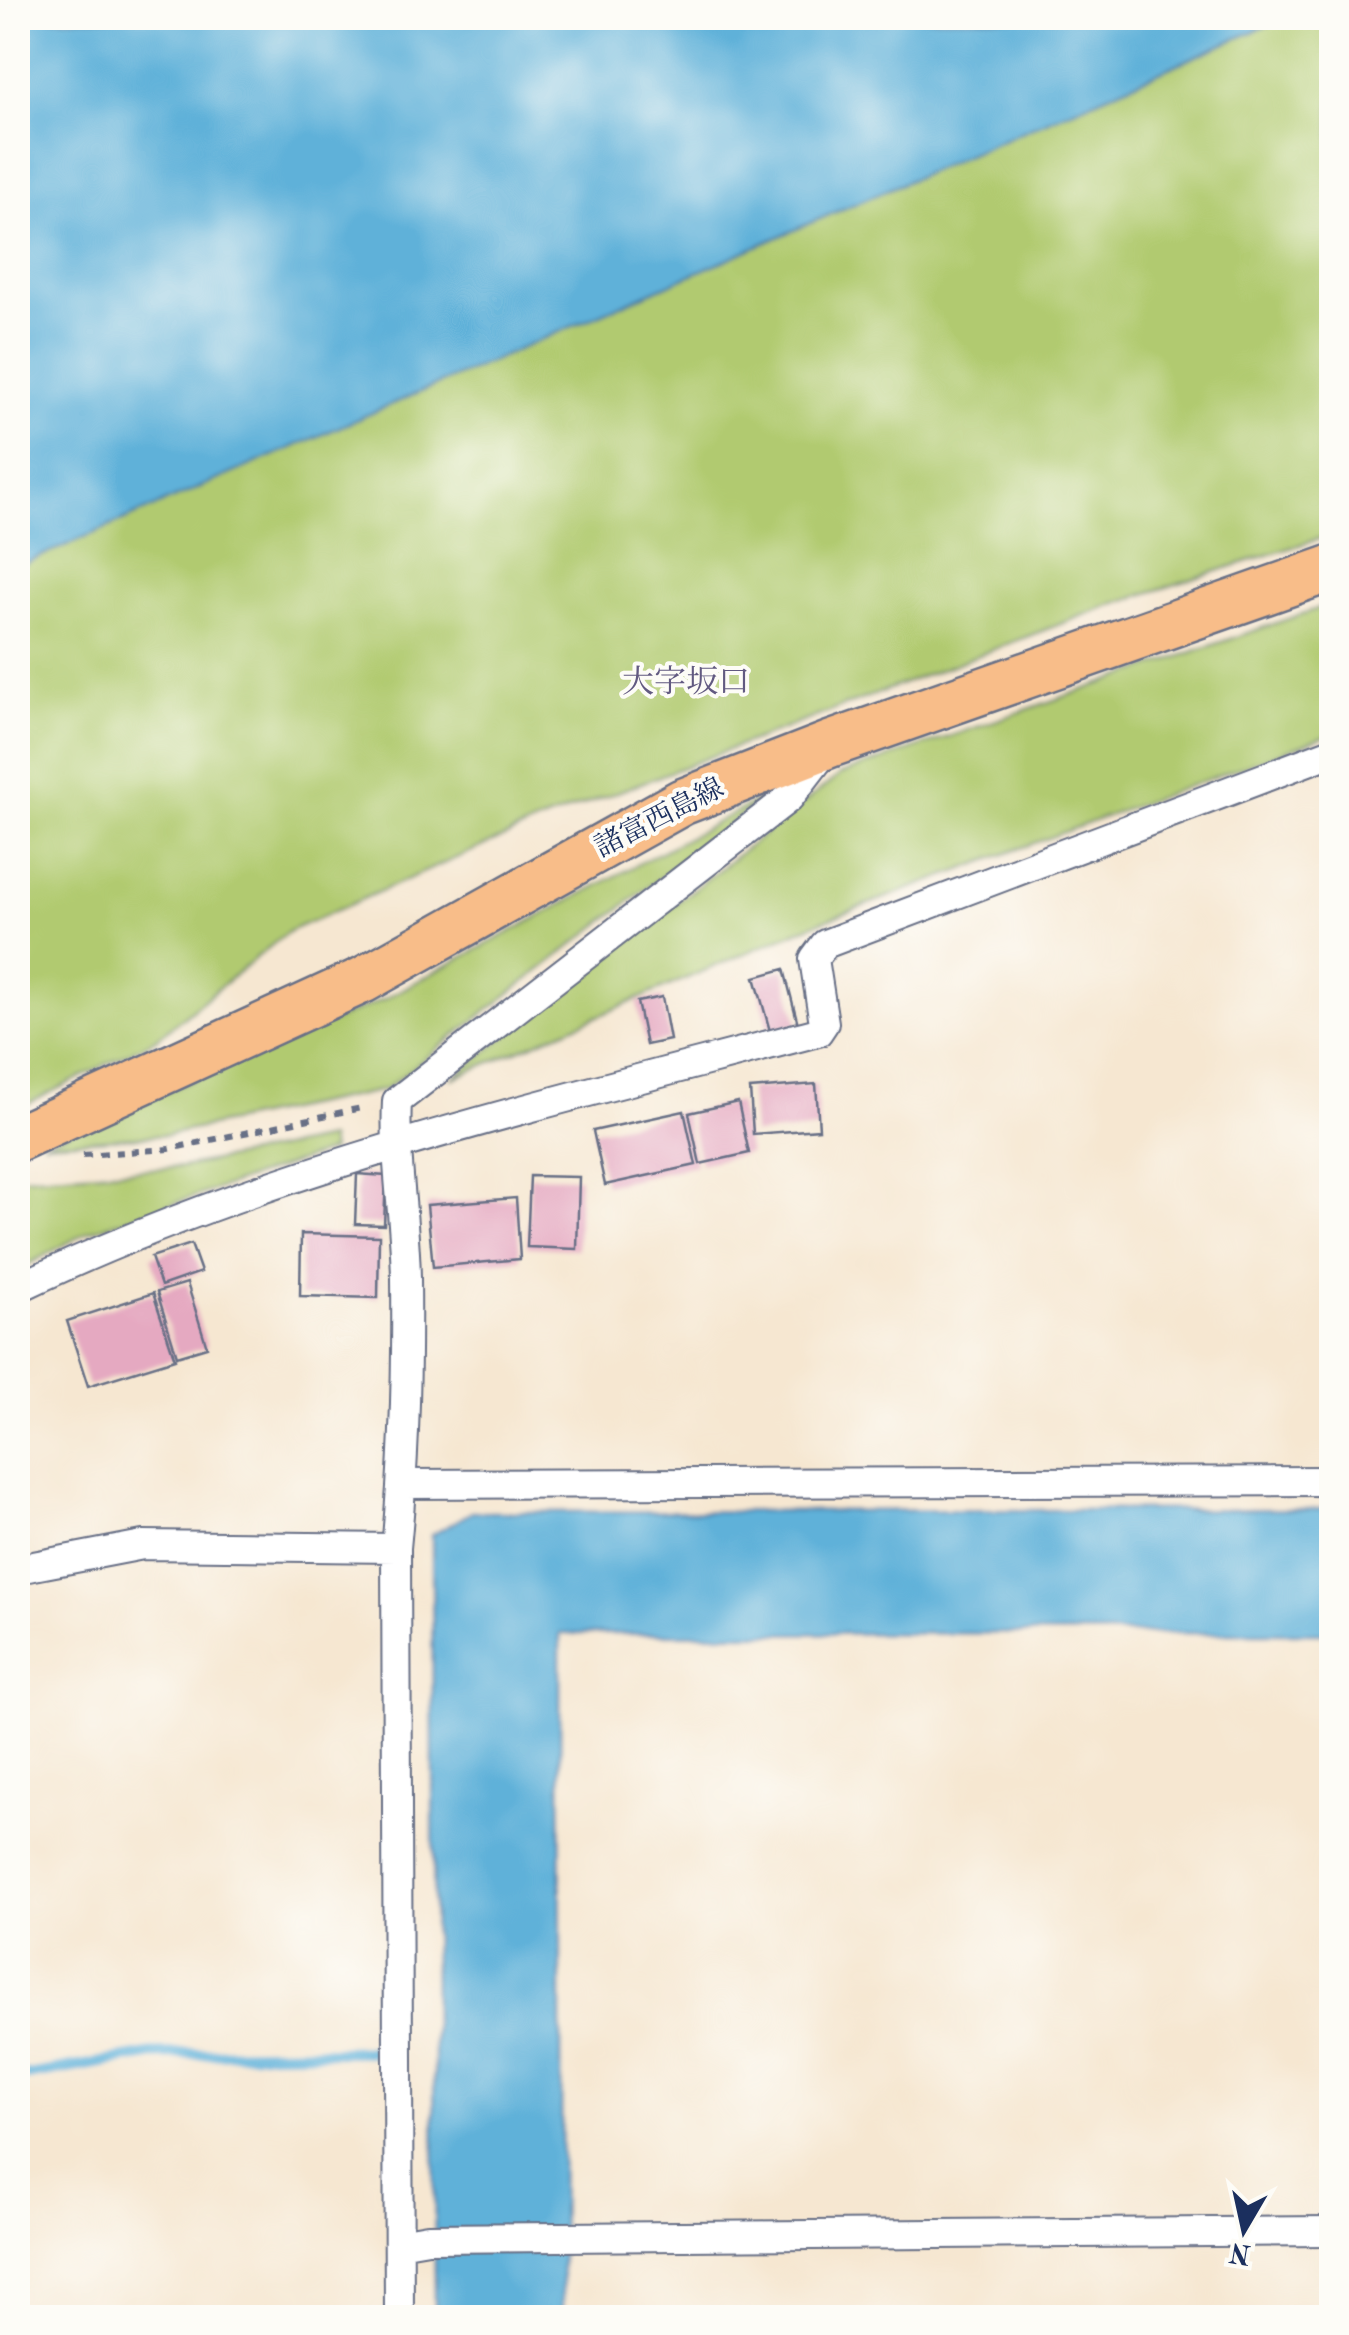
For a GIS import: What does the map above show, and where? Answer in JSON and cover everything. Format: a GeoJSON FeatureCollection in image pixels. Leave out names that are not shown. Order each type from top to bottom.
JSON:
{"type":"FeatureCollection","features":[{"type":"Feature","properties":{"kind":"main road","name":"諸富西島線"},"geometry":{"type":"LineString","coordinates":[[18,1138],[363,980],[682,802],[830,744],[1332,568]]}},
{"type":"Feature","properties":{"kind":"street"},"geometry":{"type":"LineString","coordinates":[[399,2318],[396,1548],[402,1484],[406,1274],[395,1144],[397,1101],[789,798],[830,744]]}},
{"type":"Feature","properties":{"kind":"street"},"geometry":{"type":"LineString","coordinates":[[18,1288],[126,1236],[395,1144],[818,1032],[824,1023],[814,959],[825,944],[1332,752]]}},
{"type":"Feature","properties":{"kind":"street"},"geometry":{"type":"LineString","coordinates":[[402,1484],[1332,1481]]}},
{"type":"Feature","properties":{"kind":"street"},"geometry":{"type":"LineString","coordinates":[[18,1569],[143,1544],[396,1548]]}},
{"type":"Feature","properties":{"kind":"street"},"geometry":{"type":"LineString","coordinates":[[399,2242],[428,2238],[1332,2231]]}},
{"type":"Feature","properties":{"kind":"path"},"geometry":{"type":"LineString","coordinates":[[78,1155],[169,1150],[397,1101]]}},
{"type":"Feature","properties":{"kind":"green space"},"geometry":{"type":"Polygon","coordinates":[[[1284,18],[1331,18],[1331,535],[1113,604],[541,821],[289,931],[156,1039],[18,1109],[18,566],[1284,18]]]}},
{"type":"Feature","properties":{"kind":"green space"},"geometry":{"type":"Polygon","coordinates":[[[1331,604],[1331,734],[809,926],[451,1079],[841,774],[1331,604]]]}},
{"type":"Feature","properties":{"kind":"green space"},"geometry":{"type":"Polygon","coordinates":[[[768,795],[384,1090],[167,1135],[43,1143],[382,1000],[768,795]]]}},
{"type":"Feature","properties":{"kind":"green space"},"geometry":{"type":"Polygon","coordinates":[[[329,1139],[331,1151],[88,1232],[18,1270],[18,1177],[182,1167],[329,1139]]]}},
{"type":"Feature","properties":{"kind":"water"},"geometry":{"type":"Polygon","coordinates":[[[18,18],[1284,18],[18,566],[18,18]]]}},
{"type":"Feature","properties":{"kind":"water"},"geometry":{"type":"Polygon","coordinates":[[[1331,1509],[1331,1633],[560,1634],[562,2317],[435,2317],[432,1535],[472,1512],[1331,1509]]]}},
{"type":"Feature","properties":{"kind":"building"},"geometry":{"type":"Polygon","coordinates":[[[784,969],[798,1024],[770,1031],[755,977],[784,969]]]}},
{"type":"Feature","properties":{"kind":"building"},"geometry":{"type":"Polygon","coordinates":[[[662,997],[670,1040],[646,1045],[637,1002],[662,997]]]}},
{"type":"Feature","properties":{"kind":"building"},"geometry":{"type":"Polygon","coordinates":[[[816,1084],[819,1129],[753,1134],[750,1089],[816,1084]]]}},
{"type":"Feature","properties":{"kind":"building"},"geometry":{"type":"Polygon","coordinates":[[[738,1102],[749,1153],[700,1164],[689,1113],[738,1102]]]}},
{"type":"Feature","properties":{"kind":"building"},"geometry":{"type":"Polygon","coordinates":[[[684,1111],[696,1165],[605,1185],[593,1131],[684,1111]]]}},
{"type":"Feature","properties":{"kind":"building"},"geometry":{"type":"Polygon","coordinates":[[[357,1174],[386,1176],[384,1225],[355,1224],[357,1174]]]}},
{"type":"Feature","properties":{"kind":"building"},"geometry":{"type":"Polygon","coordinates":[[[530,1176],[579,1177],[577,1249],[527,1247],[530,1176]]]}},
{"type":"Feature","properties":{"kind":"building"},"geometry":{"type":"Polygon","coordinates":[[[516,1198],[520,1259],[433,1267],[427,1205],[516,1198]]]}},
{"type":"Feature","properties":{"kind":"building"},"geometry":{"type":"Polygon","coordinates":[[[301,1234],[379,1236],[378,1298],[300,1296],[301,1234]]]}},
{"type":"Feature","properties":{"kind":"building"},"geometry":{"type":"Polygon","coordinates":[[[191,1244],[201,1272],[161,1286],[151,1257],[191,1244]]]}},
{"type":"Feature","properties":{"kind":"building"},"geometry":{"type":"Polygon","coordinates":[[[187,1283],[207,1347],[177,1356],[157,1292],[187,1283]]]}},
{"type":"Feature","properties":{"kind":"building"},"geometry":{"type":"Polygon","coordinates":[[[153,1293],[175,1359],[88,1386],[67,1321],[153,1293]]]}},
{"type":"Feature","properties":{"kind":"waterway"},"geometry":{"type":"LineString","coordinates":[[18,2077],[151,2054],[373,2051]]}},
{"type":"Feature","properties":{"kind":"district","name":"大字坂口"},"geometry":{"type":"Point","coordinates":[686,684]}}]}
